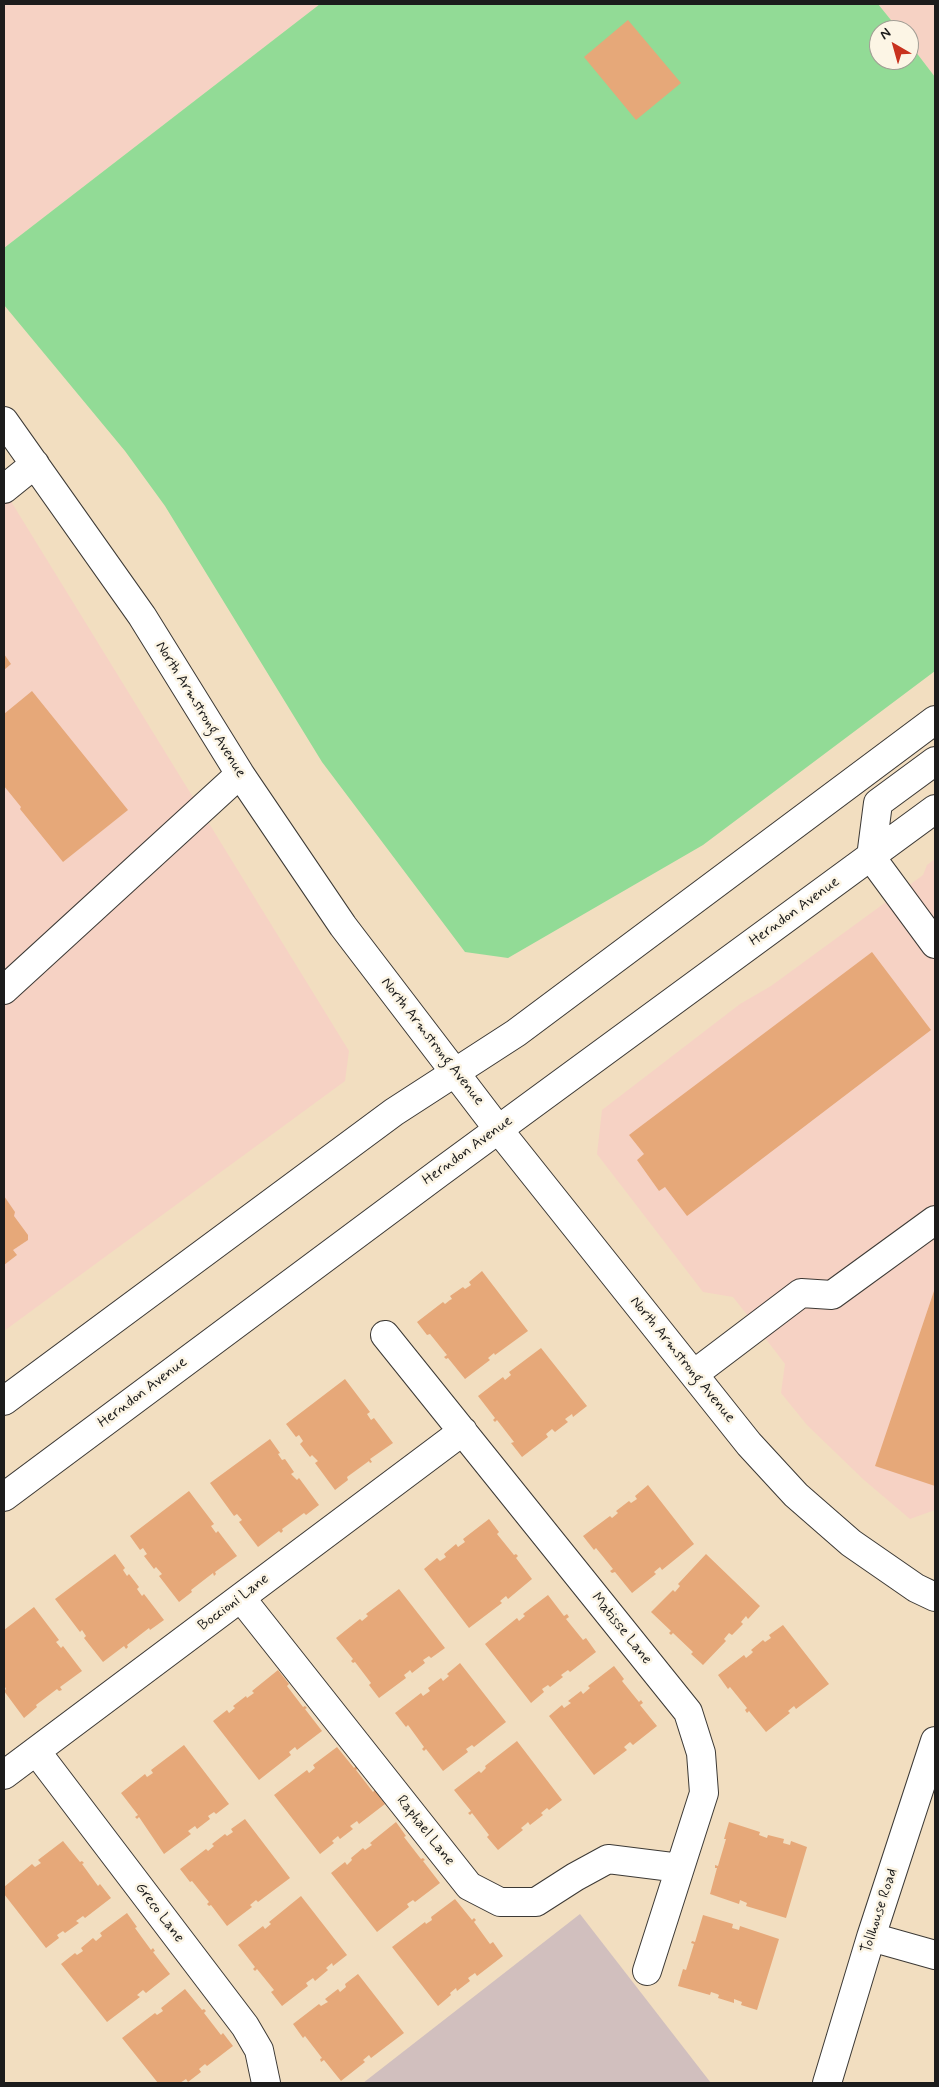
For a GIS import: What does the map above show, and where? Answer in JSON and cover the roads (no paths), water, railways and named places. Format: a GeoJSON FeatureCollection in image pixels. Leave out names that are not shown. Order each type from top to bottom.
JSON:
{"type":"FeatureCollection","features":[{"type":"Feature","properties":{"kind":"street","name":"North Armstrong Avenue"},"geometry":{"type":"LineString","coordinates":[[4,420],[142,616],[240,774],[343,926],[498,1129],[749,1444],[796,1495],[851,1544],[916,1588],[935,1597]]}},
{"type":"Feature","properties":{"kind":"street"},"geometry":{"type":"LineString","coordinates":[[4,489],[35,464]]}},
{"type":"Feature","properties":{"kind":"street"},"geometry":{"type":"LineString","coordinates":[[4,1401],[394,1112],[516,1033],[935,720]]}},
{"type":"Feature","properties":{"kind":"street"},"geometry":{"type":"LineString","coordinates":[[935,761],[878,803],[871,857],[935,944]]}},
{"type":"Feature","properties":{"kind":"street"},"geometry":{"type":"LineString","coordinates":[[4,990],[240,774]]}},
{"type":"Feature","properties":{"kind":"street","name":"Herndon Avenue"},"geometry":{"type":"LineString","coordinates":[[4,1497],[498,1129],[935,809]]}},
{"type":"Feature","properties":{"kind":"street"},"geometry":{"type":"LineString","coordinates":[[694,1374],[801,1293],[832,1295],[935,1220]]}},
{"type":"Feature","properties":{"kind":"street","name":"Matisse Lane"},"geometry":{"type":"LineString","coordinates":[[385,1335],[688,1712],[701,1753],[704,1793],[647,1971]]}},
{"type":"Feature","properties":{"kind":"street","name":"Boccioni Lane"},"geometry":{"type":"LineString","coordinates":[[4,1775],[463,1431]]}},
{"type":"Feature","properties":{"kind":"street","name":"Raphael Lane"},"geometry":{"type":"LineString","coordinates":[[241,1598],[469,1886],[500,1902],[536,1902],[608,1859],[680,1868]]}},
{"type":"Feature","properties":{"kind":"street","name":"Tollhouse Road"},"geometry":{"type":"LineString","coordinates":[[827,2083],[871,1937],[935,1741]]}},
{"type":"Feature","properties":{"kind":"street","name":"Greco Lane"},"geometry":{"type":"LineString","coordinates":[[36,1751],[245,2026],[259,2050],[266,2083]]}},
{"type":"Feature","properties":{"kind":"street"},"geometry":{"type":"LineString","coordinates":[[871,1937],[935,1955]]}}]}
